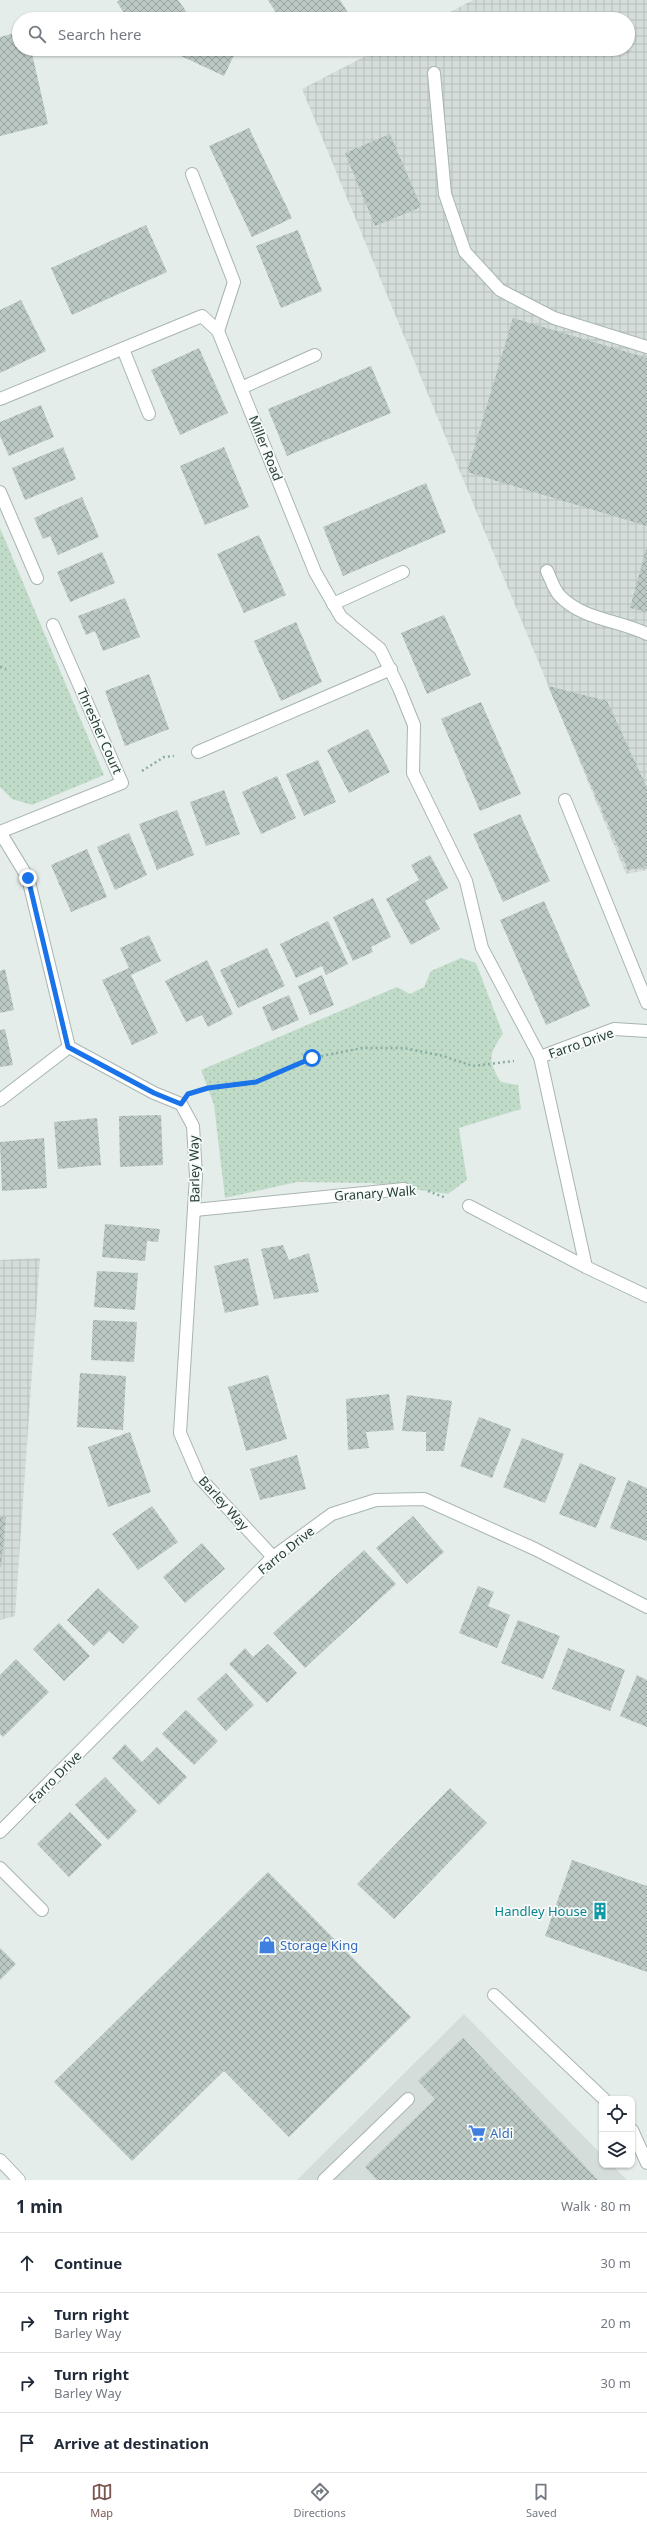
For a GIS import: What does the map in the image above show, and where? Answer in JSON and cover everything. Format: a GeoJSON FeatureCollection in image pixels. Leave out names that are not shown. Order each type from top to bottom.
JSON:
{"type":"FeatureCollection","features":[{"type":"Feature","properties":{"kind":"street"},"geometry":{"type":"LineString","coordinates":[[434,73],[445,194],[465,252],[500,290],[554,318],[647,348]]}},
{"type":"Feature","properties":{"kind":"street"},"geometry":{"type":"LineString","coordinates":[[192,174],[234,282],[218,331]]}},
{"type":"Feature","properties":{"kind":"street","name":"Miller Road"},"geometry":{"type":"LineString","coordinates":[[0,400],[202,316],[218,331],[316,572],[341,617],[380,649],[391,669],[414,725],[413,773],[466,881],[482,948],[540,1057]]}},
{"type":"Feature","properties":{"kind":"street"},"geometry":{"type":"LineString","coordinates":[[123,349],[149,414]]}},
{"type":"Feature","properties":{"kind":"street"},"geometry":{"type":"LineString","coordinates":[[241,388],[316,355]]}},
{"type":"Feature","properties":{"kind":"street"},"geometry":{"type":"LineString","coordinates":[[0,492],[37,578]]}},
{"type":"Feature","properties":{"kind":"street"},"geometry":{"type":"LineString","coordinates":[[547,571],[560,596],[588,615],[633,627],[647,634]]}},
{"type":"Feature","properties":{"kind":"street"},"geometry":{"type":"LineString","coordinates":[[333,604],[403,572]]}},
{"type":"Feature","properties":{"kind":"street","name":"Thresher Court"},"geometry":{"type":"LineString","coordinates":[[0,832],[122,783],[53,625]]}},
{"type":"Feature","properties":{"kind":"street"},"geometry":{"type":"LineString","coordinates":[[198,752],[391,669]]}},
{"type":"Feature","properties":{"kind":"street"},"geometry":{"type":"LineString","coordinates":[[565,800],[647,1003]]}},
{"type":"Feature","properties":{"kind":"street"},"geometry":{"type":"LineString","coordinates":[[0,832],[28,878],[68,1047],[154,1093],[181,1104]]}},
{"type":"Feature","properties":{"kind":"street","name":"Farro Drive"},"geometry":{"type":"LineString","coordinates":[[540,1057],[614,1029],[647,1031]]}},
{"type":"Feature","properties":{"kind":"street"},"geometry":{"type":"LineString","coordinates":[[0,1100],[68,1047]]}},
{"type":"Feature","properties":{"kind":"street"},"geometry":{"type":"LineString","coordinates":[[540,1057],[586,1267]]}},
{"type":"Feature","properties":{"kind":"street","name":"Barley Way"},"geometry":{"type":"LineString","coordinates":[[181,1104],[193,1126],[196,1176],[180,1433],[199,1477],[273,1557]]}},
{"type":"Feature","properties":{"kind":"street","name":"Granary Walk"},"geometry":{"type":"LineString","coordinates":[[195,1210],[404,1189]]}},
{"type":"Feature","properties":{"kind":"street"},"geometry":{"type":"LineString","coordinates":[[469,1206],[586,1267],[647,1296]]}},
{"type":"Feature","properties":{"kind":"street","name":"Farro Drive"},"geometry":{"type":"LineString","coordinates":[[0,1832],[273,1557],[332,1514],[376,1500],[424,1498],[535,1549],[647,1607]]}},
{"type":"Feature","properties":{"kind":"street"},"geometry":{"type":"LineString","coordinates":[[0,1868],[42,1910]]}},
{"type":"Feature","properties":{"kind":"street"},"geometry":{"type":"LineString","coordinates":[[494,1994],[601,2096]]}},
{"type":"Feature","properties":{"kind":"street"},"geometry":{"type":"LineString","coordinates":[[324,2180],[408,2099]]}},
{"type":"Feature","properties":{"kind":"street"},"geometry":{"type":"LineString","coordinates":[[633,2132],[647,2164]]}},
{"type":"Feature","properties":{"kind":"street"},"geometry":{"type":"LineString","coordinates":[[0,2160],[19,2180]]}},
{"type":"Feature","properties":{"kind":"path"},"geometry":{"type":"LineString","coordinates":[[0,667],[6,669]]}},
{"type":"Feature","properties":{"kind":"path"},"geometry":{"type":"LineString","coordinates":[[122,783],[164,757],[198,752]]}},
{"type":"Feature","properties":{"kind":"path"},"geometry":{"type":"LineString","coordinates":[[181,1104],[188,1094],[208,1088],[256,1082],[312,1058],[362,1048],[404,1048],[443,1056],[473,1066],[540,1057]]}},
{"type":"Feature","properties":{"kind":"path","name":"Granary Walk"},"geometry":{"type":"LineString","coordinates":[[404,1189],[427,1191],[469,1206]]}},
{"type":"Feature","properties":{"kind":"shaded area"},"geometry":{"type":"Polygon","coordinates":[[[473,0],[647,0],[647,870],[626,874],[302,89],[366,56],[635,56],[635,12],[450,12],[473,0]]]}},
{"type":"Feature","properties":{"kind":"shaded area"},"geometry":{"type":"Polygon","coordinates":[[[40,1258],[15,1616],[0,1620],[0,1260],[40,1258]]]}},
{"type":"Feature","properties":{"kind":"shaded area","name":"Aldi"},"geometry":{"type":"Polygon","coordinates":[[[464,2014],[599,2152],[599,2168],[615,2168],[627,2180],[297,2180],[464,2014]]]}},
{"type":"Feature","properties":{"kind":"green space"},"geometry":{"type":"Polygon","coordinates":[[[0,528],[104,775],[32,805],[12,799],[0,787],[0,528]]]}},
{"type":"Feature","properties":{"kind":"green space"},"geometry":{"type":"Polygon","coordinates":[[[461,958],[476,963],[503,1034],[493,1052],[493,1068],[501,1082],[518,1085],[521,1109],[459,1128],[467,1180],[448,1194],[371,1183],[297,1182],[225,1198],[214,1105],[201,1070],[397,987],[410,994],[424,987],[431,971],[461,958]]]}},
{"type":"Feature","properties":{"kind":"building"},"geometry":{"type":"Polygon","coordinates":[[[120,0],[178,0],[187,12],[123,12],[117,2],[120,0]]]}},
{"type":"Feature","properties":{"kind":"building"},"geometry":{"type":"Polygon","coordinates":[[[268,0],[340,0],[348,12],[276,12],[268,0]]]}},
{"type":"Feature","properties":{"kind":"building"},"geometry":{"type":"Polygon","coordinates":[[[12,34],[12,56],[33,56],[48,124],[0,136],[0,37],[12,34]]]}},
{"type":"Feature","properties":{"kind":"building"},"geometry":{"type":"Polygon","coordinates":[[[181,56],[234,56],[224,76],[181,56]]]}},
{"type":"Feature","properties":{"kind":"building"},"geometry":{"type":"Polygon","coordinates":[[[249,128],[292,218],[252,237],[209,146],[249,128]]]}},
{"type":"Feature","properties":{"kind":"building"},"geometry":{"type":"Polygon","coordinates":[[[390,134],[421,207],[375,226],[345,153],[390,134]]]}},
{"type":"Feature","properties":{"kind":"building"},"geometry":{"type":"Polygon","coordinates":[[[146,225],[167,272],[72,315],[51,268],[146,225]]]}},
{"type":"Feature","properties":{"kind":"building"},"geometry":{"type":"Polygon","coordinates":[[[298,230],[322,291],[281,308],[256,246],[298,230]]]}},
{"type":"Feature","properties":{"kind":"building"},"geometry":{"type":"Polygon","coordinates":[[[21,300],[46,351],[0,373],[0,310],[21,300]]]}},
{"type":"Feature","properties":{"kind":"building"},"geometry":{"type":"Polygon","coordinates":[[[513,318],[647,358],[647,526],[467,472],[513,318]]]}},
{"type":"Feature","properties":{"kind":"building"},"geometry":{"type":"Polygon","coordinates":[[[199,348],[228,413],[180,435],[151,370],[199,348]]]}},
{"type":"Feature","properties":{"kind":"building"},"geometry":{"type":"Polygon","coordinates":[[[371,366],[391,413],[287,456],[268,409],[371,366]]]}},
{"type":"Feature","properties":{"kind":"building"},"geometry":{"type":"Polygon","coordinates":[[[41,405],[54,437],[9,456],[0,436],[0,422],[41,405]]]}},
{"type":"Feature","properties":{"kind":"building"},"geometry":{"type":"Polygon","coordinates":[[[63,447],[76,479],[25,500],[12,468],[63,447]]]}},
{"type":"Feature","properties":{"kind":"building"},"geometry":{"type":"Polygon","coordinates":[[[224,447],[249,507],[205,525],[180,466],[224,447]]]}},
{"type":"Feature","properties":{"kind":"building"},"geometry":{"type":"Polygon","coordinates":[[[426,483],[446,532],[343,576],[323,527],[426,483]]]}},
{"type":"Feature","properties":{"kind":"building"},"geometry":{"type":"Polygon","coordinates":[[[82,497],[99,537],[58,555],[50,536],[43,539],[34,518],[82,497]]]}},
{"type":"Feature","properties":{"kind":"building"},"geometry":{"type":"Polygon","coordinates":[[[259,535],[286,595],[244,613],[217,554],[259,535]]]}},
{"type":"Feature","properties":{"kind":"building"},"geometry":{"type":"Polygon","coordinates":[[[647,546],[647,612],[630,608],[647,546]]]}},
{"type":"Feature","properties":{"kind":"building"},"geometry":{"type":"Polygon","coordinates":[[[102,552],[115,583],[70,602],[57,572],[102,552]]]}},
{"type":"Feature","properties":{"kind":"building"},"geometry":{"type":"Polygon","coordinates":[[[125,598],[140,637],[103,651],[95,631],[86,635],[78,616],[125,598]]]}},
{"type":"Feature","properties":{"kind":"building"},"geometry":{"type":"Polygon","coordinates":[[[444,615],[471,675],[427,694],[401,633],[444,615]]]}},
{"type":"Feature","properties":{"kind":"building"},"geometry":{"type":"Polygon","coordinates":[[[296,622],[322,682],[281,701],[254,641],[296,622]]]}},
{"type":"Feature","properties":{"kind":"building"},"geometry":{"type":"Polygon","coordinates":[[[149,674],[169,729],[125,746],[105,691],[149,674]]]}},
{"type":"Feature","properties":{"kind":"building"},"geometry":{"type":"Polygon","coordinates":[[[548,686],[607,701],[647,788],[647,866],[628,870],[548,686]]]}},
{"type":"Feature","properties":{"kind":"building"},"geometry":{"type":"Polygon","coordinates":[[[481,702],[521,794],[480,811],[441,719],[481,702]]]}},
{"type":"Feature","properties":{"kind":"building"},"geometry":{"type":"Polygon","coordinates":[[[368,729],[390,772],[349,793],[327,750],[368,729]]]}},
{"type":"Feature","properties":{"kind":"building"},"geometry":{"type":"Polygon","coordinates":[[[318,760],[336,802],[304,816],[286,774],[318,760]]]}},
{"type":"Feature","properties":{"kind":"building"},"geometry":{"type":"Polygon","coordinates":[[[277,776],[296,818],[261,834],[242,792],[277,776]]]}},
{"type":"Feature","properties":{"kind":"building"},"geometry":{"type":"Polygon","coordinates":[[[224,790],[240,834],[206,846],[190,802],[224,790]]]}},
{"type":"Feature","properties":{"kind":"building"},"geometry":{"type":"Polygon","coordinates":[[[177,810],[194,855],[157,870],[139,824],[177,810]]]}},
{"type":"Feature","properties":{"kind":"building"},"geometry":{"type":"Polygon","coordinates":[[[520,814],[550,881],[503,902],[473,834],[520,814]]]}},
{"type":"Feature","properties":{"kind":"building"},"geometry":{"type":"Polygon","coordinates":[[[129,833],[147,875],[115,890],[97,847],[129,833]]]}},
{"type":"Feature","properties":{"kind":"building"},"geometry":{"type":"Polygon","coordinates":[[[87,849],[107,897],[71,912],[51,865],[87,849]]]}},
{"type":"Feature","properties":{"kind":"building"},"geometry":{"type":"Polygon","coordinates":[[[430,855],[448,888],[425,901],[440,929],[411,945],[386,899],[419,880],[411,865],[430,855]]]}},
{"type":"Feature","properties":{"kind":"building"},"geometry":{"type":"Polygon","coordinates":[[[373,898],[391,937],[371,947],[373,952],[353,961],[333,917],[373,898]]]}},
{"type":"Feature","properties":{"kind":"building"},"geometry":{"type":"Polygon","coordinates":[[[544,901],[590,1006],[546,1025],[500,920],[544,901]]]}},
{"type":"Feature","properties":{"kind":"building"},"geometry":{"type":"Polygon","coordinates":[[[328,921],[348,964],[326,975],[322,966],[296,978],[280,944],[328,921]]]}},
{"type":"Feature","properties":{"kind":"building"},"geometry":{"type":"Polygon","coordinates":[[[149,935],[161,961],[131,975],[158,1033],[132,1045],[102,980],[129,968],[120,948],[149,935]]]}},
{"type":"Feature","properties":{"kind":"building"},"geometry":{"type":"Polygon","coordinates":[[[267,948],[285,986],[238,1008],[220,970],[267,948]]]}},
{"type":"Feature","properties":{"kind":"building"},"geometry":{"type":"Polygon","coordinates":[[[207,960],[233,1014],[208,1027],[202,1015],[186,1022],[165,981],[207,960]]]}},
{"type":"Feature","properties":{"kind":"building"},"geometry":{"type":"Polygon","coordinates":[[[5,969],[14,1010],[0,1013],[0,971],[5,969]]]}},
{"type":"Feature","properties":{"kind":"building"},"geometry":{"type":"Polygon","coordinates":[[[322,975],[334,1005],[310,1015],[298,986],[322,975]]]}},
{"type":"Feature","properties":{"kind":"building"},"geometry":{"type":"Polygon","coordinates":[[[289,995],[299,1020],[272,1031],[262,1007],[289,995]]]}},
{"type":"Feature","properties":{"kind":"building"},"geometry":{"type":"Polygon","coordinates":[[[5,1029],[13,1065],[0,1067],[0,1030],[5,1029]]]}},
{"type":"Feature","properties":{"kind":"building"},"geometry":{"type":"Polygon","coordinates":[[[161,1115],[163,1165],[120,1167],[119,1116],[161,1115]]]}},
{"type":"Feature","properties":{"kind":"building"},"geometry":{"type":"Polygon","coordinates":[[[97,1118],[101,1165],[58,1169],[54,1122],[97,1118]]]}},
{"type":"Feature","properties":{"kind":"building"},"geometry":{"type":"Polygon","coordinates":[[[44,1138],[47,1188],[2,1191],[0,1142],[44,1138]]]}},
{"type":"Feature","properties":{"kind":"building"},"geometry":{"type":"Polygon","coordinates":[[[105,1224],[160,1229],[158,1242],[147,1241],[145,1261],[102,1257],[105,1224]]]}},
{"type":"Feature","properties":{"kind":"building"},"geometry":{"type":"Polygon","coordinates":[[[283,1245],[289,1260],[309,1253],[319,1292],[274,1299],[261,1249],[283,1245]]]}},
{"type":"Feature","properties":{"kind":"building"},"geometry":{"type":"Polygon","coordinates":[[[248,1258],[259,1305],[225,1313],[214,1266],[248,1258]]]}},
{"type":"Feature","properties":{"kind":"building"},"geometry":{"type":"Polygon","coordinates":[[[97,1271],[138,1273],[135,1310],[94,1307],[97,1271]]]}},
{"type":"Feature","properties":{"kind":"building"},"geometry":{"type":"Polygon","coordinates":[[[93,1320],[137,1322],[134,1362],[91,1360],[93,1320]]]}},
{"type":"Feature","properties":{"kind":"building"},"geometry":{"type":"Polygon","coordinates":[[[80,1373],[126,1376],[123,1430],[77,1427],[80,1373]]]}},
{"type":"Feature","properties":{"kind":"building"},"geometry":{"type":"Polygon","coordinates":[[[268,1375],[287,1439],[246,1451],[228,1387],[268,1375]]]}},
{"type":"Feature","properties":{"kind":"building"},"geometry":{"type":"Polygon","coordinates":[[[389,1394],[394,1430],[366,1432],[369,1448],[348,1450],[346,1399],[389,1394]]]}},
{"type":"Feature","properties":{"kind":"building"},"geometry":{"type":"Polygon","coordinates":[[[407,1395],[452,1401],[444,1451],[426,1451],[426,1432],[402,1431],[407,1395]]]}},
{"type":"Feature","properties":{"kind":"building"},"geometry":{"type":"Polygon","coordinates":[[[479,1417],[511,1429],[492,1478],[460,1466],[479,1417]]]}},
{"type":"Feature","properties":{"kind":"building"},"geometry":{"type":"Polygon","coordinates":[[[130,1432],[151,1492],[108,1507],[88,1447],[130,1432]]]}},
{"type":"Feature","properties":{"kind":"building"},"geometry":{"type":"Polygon","coordinates":[[[522,1438],[564,1454],[545,1503],[503,1487],[522,1438]]]}},
{"type":"Feature","properties":{"kind":"building"},"geometry":{"type":"Polygon","coordinates":[[[297,1455],[306,1489],[260,1500],[250,1469],[297,1455]]]}},
{"type":"Feature","properties":{"kind":"building"},"geometry":{"type":"Polygon","coordinates":[[[580,1463],[616,1478],[596,1528],[559,1514],[580,1463]]]}},
{"type":"Feature","properties":{"kind":"building"},"geometry":{"type":"Polygon","coordinates":[[[628,1480],[647,1488],[647,1541],[610,1528],[628,1480]]]}},
{"type":"Feature","properties":{"kind":"building"},"geometry":{"type":"Polygon","coordinates":[[[152,1506],[178,1542],[138,1570],[112,1534],[152,1506]]]}},
{"type":"Feature","properties":{"kind":"building"},"geometry":{"type":"Polygon","coordinates":[[[413,1516],[444,1552],[407,1584],[376,1548],[413,1516]]]}},
{"type":"Feature","properties":{"kind":"building"},"geometry":{"type":"Polygon","coordinates":[[[0,1517],[6,1517],[1,1567],[0,1567],[0,1517]]]}},
{"type":"Feature","properties":{"kind":"building"},"geometry":{"type":"Polygon","coordinates":[[[202,1543],[225,1569],[185,1603],[163,1577],[202,1543]]]}},
{"type":"Feature","properties":{"kind":"building"},"geometry":{"type":"Polygon","coordinates":[[[364,1550],[396,1584],[305,1668],[273,1633],[364,1550]]]}},
{"type":"Feature","properties":{"kind":"building"},"geometry":{"type":"Polygon","coordinates":[[[478,1586],[494,1592],[488,1606],[510,1615],[497,1648],[459,1633],[478,1586]]]}},
{"type":"Feature","properties":{"kind":"building"},"geometry":{"type":"Polygon","coordinates":[[[98,1588],[139,1627],[123,1644],[109,1631],[94,1646],[67,1620],[98,1588]]]}},
{"type":"Feature","properties":{"kind":"building"},"geometry":{"type":"Polygon","coordinates":[[[518,1620],[560,1636],[543,1679],[501,1663],[518,1620]]]}},
{"type":"Feature","properties":{"kind":"building"},"geometry":{"type":"Polygon","coordinates":[[[59,1623],[90,1656],[64,1681],[33,1649],[59,1623]]]}},
{"type":"Feature","properties":{"kind":"building"},"geometry":{"type":"Polygon","coordinates":[[[268,1644],[297,1673],[267,1703],[229,1664],[245,1648],[253,1657],[268,1644]]]}},
{"type":"Feature","properties":{"kind":"building"},"geometry":{"type":"Polygon","coordinates":[[[568,1648],[625,1670],[610,1711],[552,1689],[568,1648]]]}},
{"type":"Feature","properties":{"kind":"building"},"geometry":{"type":"Polygon","coordinates":[[[16,1659],[49,1692],[3,1737],[0,1734],[0,1675],[16,1659]]]}},
{"type":"Feature","properties":{"kind":"building"},"geometry":{"type":"Polygon","coordinates":[[[226,1673],[254,1705],[226,1731],[197,1699],[226,1673]]]}},
{"type":"Feature","properties":{"kind":"building"},"geometry":{"type":"Polygon","coordinates":[[[637,1675],[647,1680],[647,1727],[620,1716],[637,1675]]]}},
{"type":"Feature","properties":{"kind":"building"},"geometry":{"type":"Polygon","coordinates":[[[186,1710],[218,1741],[194,1765],[162,1734],[186,1710]]]}},
{"type":"Feature","properties":{"kind":"building"},"geometry":{"type":"Polygon","coordinates":[[[125,1744],[142,1762],[157,1747],[187,1777],[159,1805],[112,1758],[125,1744]]]}},
{"type":"Feature","properties":{"kind":"building"},"geometry":{"type":"Polygon","coordinates":[[[105,1777],[137,1811],[108,1840],[75,1805],[105,1777]]]}},
{"type":"Feature","properties":{"kind":"building"},"geometry":{"type":"Polygon","coordinates":[[[450,1788],[487,1823],[394,1919],[357,1884],[450,1788]]]}},
{"type":"Feature","properties":{"kind":"building"},"geometry":{"type":"Polygon","coordinates":[[[70,1812],[102,1845],[69,1877],[37,1844],[70,1812]]]}},
{"type":"Feature","properties":{"kind":"building","name":"Handley House"},"geometry":{"type":"Polygon","coordinates":[[[572,1860],[647,1886],[647,1972],[545,1936],[572,1860]]]}},
{"type":"Feature","properties":{"kind":"building","name":"Storage King"},"geometry":{"type":"Polygon","coordinates":[[[268,1872],[411,2017],[289,2137],[224,2071],[132,2161],[54,2082],[268,1872]]]}},
{"type":"Feature","properties":{"kind":"building"},"geometry":{"type":"Polygon","coordinates":[[[0,1948],[16,1964],[0,1980],[0,1948]]]}},
{"type":"Feature","properties":{"kind":"building","name":"Aldi"},"geometry":{"type":"Polygon","coordinates":[[[463,2038],[598,2180],[377,2180],[365,2167],[435,2099],[418,2081],[463,2038]]]}},
{"type":"Feature","properties":{"kind":"place","name":"Handley House"},"geometry":{"type":"Point","coordinates":[600,1911]}},
{"type":"Feature","properties":{"kind":"place","name":"Storage King"},"geometry":{"type":"Point","coordinates":[267,1945]}},
{"type":"Feature","properties":{"kind":"place","name":"Aldi"},"geometry":{"type":"Point","coordinates":[477,2133]}},
{"type":"Feature","properties":{"kind":"route"},"geometry":{"type":"LineString","coordinates":[[28,878],[68,1047],[154,1093],[181,1104],[188,1094],[208,1088],[256,1082],[312,1058]]}}]}
